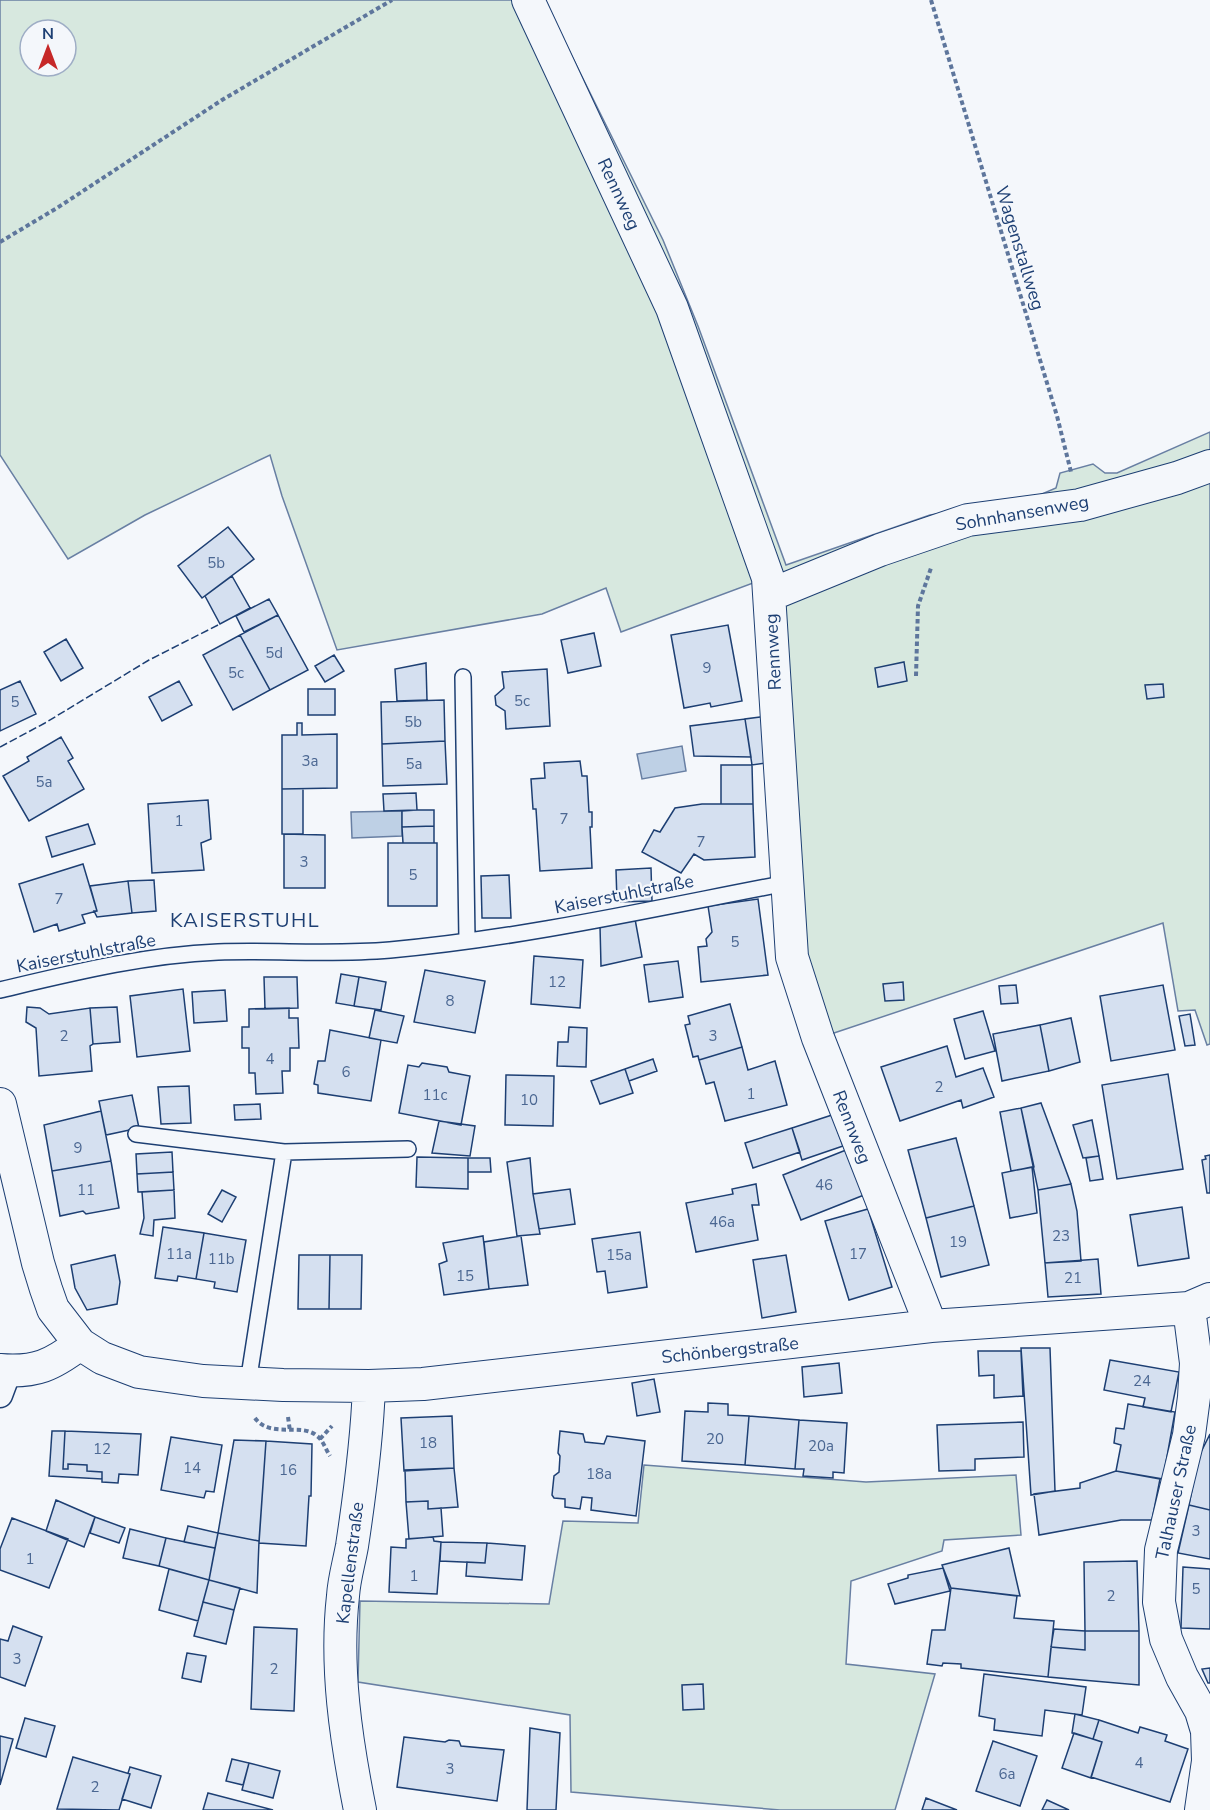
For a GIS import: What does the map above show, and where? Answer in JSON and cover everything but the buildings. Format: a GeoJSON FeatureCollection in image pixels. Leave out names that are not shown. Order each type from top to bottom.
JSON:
{"type":"FeatureCollection","features":[{"type":"Feature","properties":{"kind":"street","name":"Rennweg"},"geometry":{"type":"LineString","coordinates":[[528,0],[672,308],[768,578],[792,957],[818,1038],[931,1326]]}},
{"type":"Feature","properties":{"kind":"street","name":"Sohnhansenweg"},"geometry":{"type":"LineString","coordinates":[[770,595],[880,550],[968,520],[1080,505],[1177,478],[1210,466]]}},
{"type":"Feature","properties":{"kind":"street","name":"Schönbergstraße"},"geometry":{"type":"LineString","coordinates":[[0,1104],[38,1263],[53,1309],[80,1344],[102,1358],[138,1372],[203,1381],[248,1383],[369,1386],[423,1384],[931,1326],[1200,1303]]}},
{"type":"Feature","properties":{"kind":"street","name":"Talhauser Straße"},"geometry":{"type":"LineString","coordinates":[[1200,1303],[1196,1363],[1202,1401],[1189,1435],[1161,1550],[1159,1602],[1166,1638],[1182,1677],[1205,1710],[1208,1761],[1201,1810]]}},
{"type":"Feature","properties":{"kind":"street"},"geometry":{"type":"LineString","coordinates":[[3,1379],[47,1366],[80,1344]]}},
{"type":"Feature","properties":{"kind":"street","name":"Kapellenstraße"},"geometry":{"type":"LineString","coordinates":[[360,1810],[353,1775],[341,1681],[343,1596],[366,1437],[369,1386]]}},
{"type":"Feature","properties":{"kind":"lane"},"geometry":{"type":"LineString","coordinates":[[463,677],[467,940]]}},
{"type":"Feature","properties":{"kind":"lane","name":"Kaiserstuhlstraße"},"geometry":{"type":"LineString","coordinates":[[0,990],[89,969],[149,958],[217,952],[389,950],[467,940],[511,934],[787,883]]}},
{"type":"Feature","properties":{"kind":"lane"},"geometry":{"type":"LineString","coordinates":[[136,1134],[284,1152],[408,1149]]}},
{"type":"Feature","properties":{"kind":"lane"},"geometry":{"type":"LineString","coordinates":[[248,1383],[284,1152]]}},
{"type":"Feature","properties":{"kind":"path"},"geometry":{"type":"LineString","coordinates":[[0,242],[57,208],[222,100],[384,2],[392,0]]}},
{"type":"Feature","properties":{"kind":"path","name":"Wagenstallweg"},"geometry":{"type":"LineString","coordinates":[[931,0],[1057,416],[1080,505]]}},
{"type":"Feature","properties":{"kind":"path"},"geometry":{"type":"LineString","coordinates":[[916,676],[918,606],[928,574],[933,567]]}},
{"type":"Feature","properties":{"kind":"path"},"geometry":{"type":"LineString","coordinates":[[248,1383],[254,1414],[260,1424],[315,1434],[334,1462],[349,1474],[359,1487]]}},
{"type":"Feature","properties":{"kind":"shaded area"},"geometry":{"type":"Polygon","coordinates":[[[0,0],[544,0],[663,240],[698,326],[786,565],[930,515],[1028,500],[1056,488],[1060,473],[1093,464],[1105,473],[1117,473],[1210,432],[1210,1044],[1207,1045],[1195,1010],[1178,1011],[1163,923],[828,1035],[808,958],[761,580],[621,632],[606,588],[542,614],[337,650],[282,496],[270,455],[145,515],[68,559],[0,455],[0,0]]]}},
{"type":"Feature","properties":{"kind":"shaded area"},"geometry":{"type":"Polygon","coordinates":[[[644,1465],[866,1482],[1016,1475],[1021,1535],[944,1540],[942,1551],[851,1581],[846,1664],[935,1674],[895,1810],[780,1810],[571,1792],[570,1715],[358,1682],[360,1601],[549,1604],[563,1521],[638,1523],[644,1465]]]}},
{"type":"Feature","properties":{"kind":"water"},"geometry":{"type":"Polygon","coordinates":[[[682,746],[686,771],[642,779],[637,754],[682,746]]]}},
{"type":"Feature","properties":{"kind":"water"},"geometry":{"type":"Polygon","coordinates":[[[402,811],[402,836],[352,838],[351,812],[402,811]]]}},
{"type":"Feature","properties":{"kind":"fence"},"geometry":{"type":"LineString","coordinates":[[0,747],[45,723],[149,660],[220,624]]}},
{"type":"Feature","properties":{"kind":"district","name":"KAISERSTUHL"},"geometry":{"type":"Point","coordinates":[245,920]}}]}
